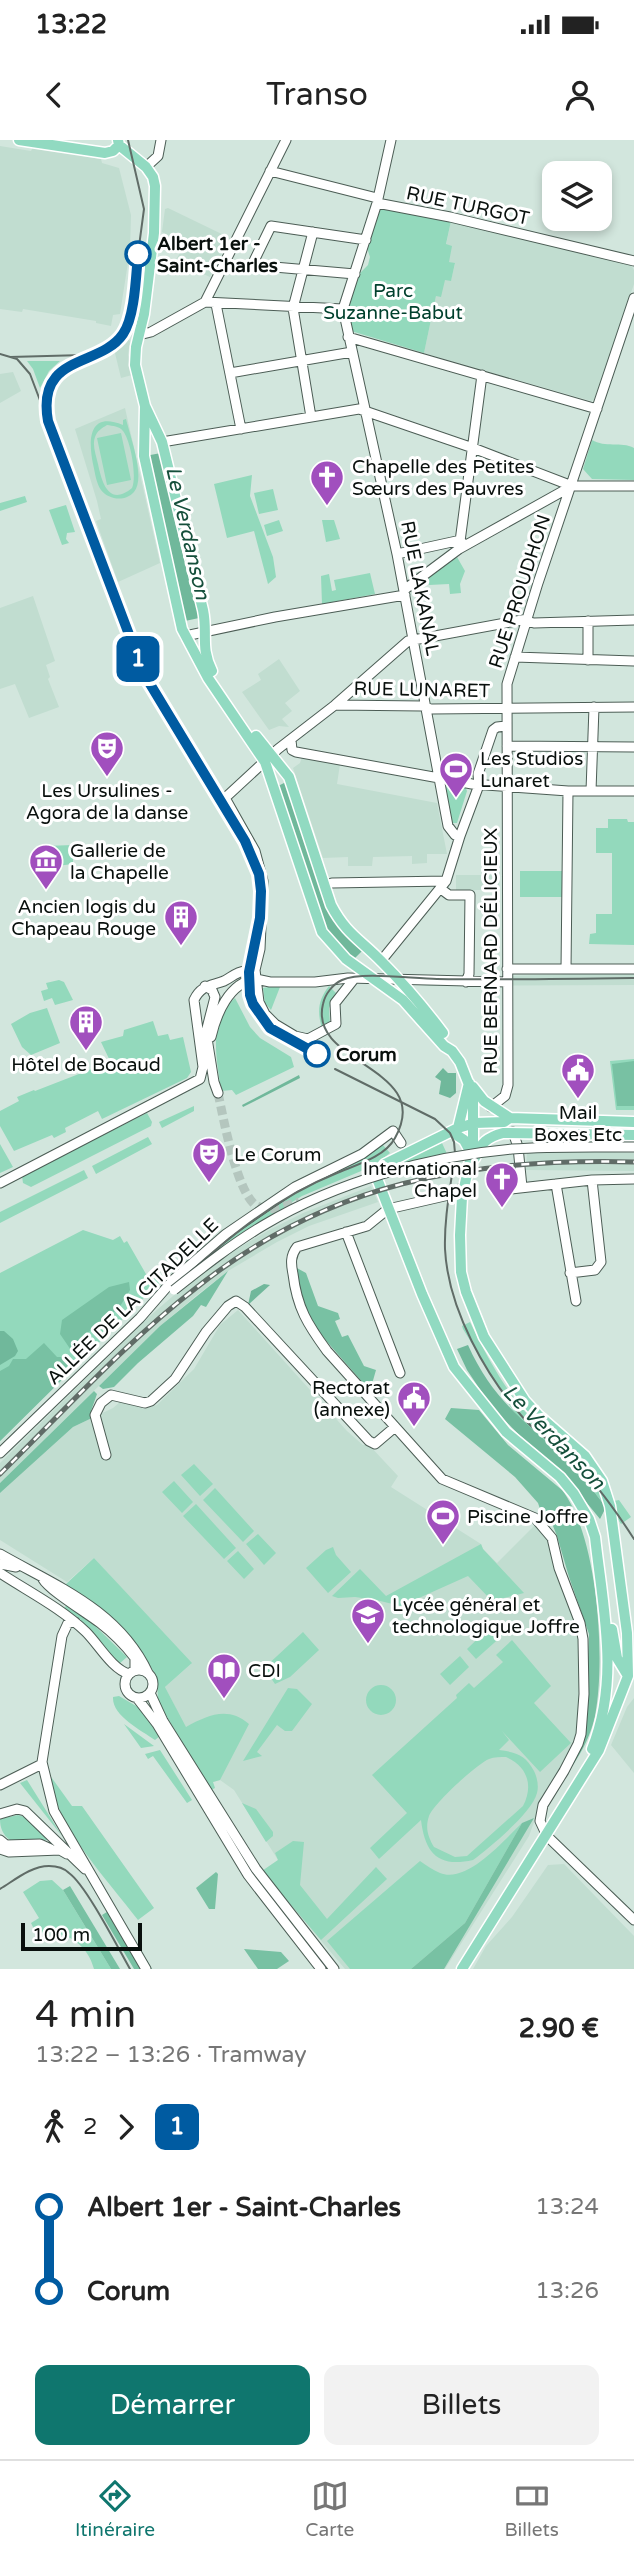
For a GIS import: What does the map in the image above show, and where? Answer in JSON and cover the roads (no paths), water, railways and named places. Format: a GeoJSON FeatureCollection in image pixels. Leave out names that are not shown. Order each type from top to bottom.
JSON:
{"type":"FeatureCollection","features":[{"type":"Feature","properties":{"kind":"main road"},"geometry":{"type":"LineString","coordinates":[[19,140],[105,153],[113,151],[118,143],[146,167],[155,186],[144,314],[135,365],[145,406],[163,445],[203,610],[203,647],[215,677],[268,759],[322,932],[346,959],[403,1000],[460,1062],[473,1095],[474,1122],[460,1235],[461,1272],[468,1300],[480,1329],[525,1401],[585,1457],[602,1481],[610,1506],[632,1677],[606,1737],[586,1772],[462,1969]]}},
{"type":"Feature","properties":{"kind":"main road"},"geometry":{"type":"LineString","coordinates":[[145,406],[143,447],[146,468],[185,636],[208,678],[268,759],[289,777],[331,905],[344,928],[381,961],[444,1034],[452,1051]]}},
{"type":"Feature","properties":{"kind":"main road"},"geometry":{"type":"LineString","coordinates":[[143,447],[156,440],[163,445]]}},
{"type":"Feature","properties":{"kind":"main road"},"geometry":{"type":"LineString","coordinates":[[469,1083],[491,1107],[510,1118],[634,1122]]}},
{"type":"Feature","properties":{"kind":"main road"},"geometry":{"type":"LineString","coordinates":[[455,1130],[469,1083]]}},
{"type":"Feature","properties":{"kind":"main road"},"geometry":{"type":"LineString","coordinates":[[510,1118],[504,1122],[474,1122],[455,1130],[381,1167],[376,1176],[454,1367],[506,1432],[574,1494],[589,1519],[602,1559],[617,1658],[632,1677]]}},
{"type":"Feature","properties":{"kind":"main road"},"geometry":{"type":"LineString","coordinates":[[455,1130],[470,1151]]}},
{"type":"Feature","properties":{"kind":"main road"},"geometry":{"type":"LineString","coordinates":[[466,1186],[479,1147],[495,1135],[513,1132],[634,1135]]}},
{"type":"Feature","properties":{"kind":"main road"},"geometry":{"type":"LineString","coordinates":[[586,1772],[605,1711],[608,1688],[608,1647],[595,1537]]}},
{"type":"Feature","properties":{"kind":"main road"},"geometry":{"type":"LineString","coordinates":[[608,1688],[615,1678],[632,1677]]}},
{"type":"Feature","properties":{"kind":"street"},"geometry":{"type":"LineString","coordinates":[[146,167],[158,156],[161,140]]}},
{"type":"Feature","properties":{"kind":"street"},"geometry":{"type":"LineString","coordinates":[[139,335],[151,332],[205,302],[286,140]]}},
{"type":"Feature","properties":{"kind":"street","name":"RUE LAKANAL"},"geometry":{"type":"LineString","coordinates":[[391,140],[366,240],[343,309],[405,593],[448,826],[460,836]]}},
{"type":"Feature","properties":{"kind":"street","name":"RUE TURGOT"},"geometry":{"type":"LineString","coordinates":[[270,170],[377,201],[634,261]]}},
{"type":"Feature","properties":{"kind":"street"},"geometry":{"type":"LineString","coordinates":[[355,274],[252,265],[271,226],[366,240]]}},
{"type":"Feature","properties":{"kind":"street"},"geometry":{"type":"LineString","coordinates":[[311,417],[293,308],[313,232]]}},
{"type":"Feature","properties":{"kind":"street","name":"RUE PROUDHON"},"geometry":{"type":"LineString","coordinates":[[506,747],[507,684],[634,298]]}},
{"type":"Feature","properties":{"kind":"street"},"geometry":{"type":"LineString","coordinates":[[205,302],[343,309]]}},
{"type":"Feature","properties":{"kind":"street"},"geometry":{"type":"LineString","coordinates":[[216,304],[241,429]]}},
{"type":"Feature","properties":{"kind":"street"},"geometry":{"type":"LineString","coordinates":[[348,337],[597,409]]}},
{"type":"Feature","properties":{"kind":"street"},"geometry":{"type":"LineString","coordinates":[[230,373],[352,352]]}},
{"type":"Feature","properties":{"kind":"street"},"geometry":{"type":"LineString","coordinates":[[460,545],[482,375]]}},
{"type":"Feature","properties":{"kind":"street"},"geometry":{"type":"LineString","coordinates":[[163,445],[359,409],[572,486],[634,486]]}},
{"type":"Feature","properties":{"kind":"street"},"geometry":{"type":"LineString","coordinates":[[185,636],[405,593],[460,545],[572,486]]}},
{"type":"Feature","properties":{"kind":"street"},"geometry":{"type":"LineString","coordinates":[[397,554],[460,545]]}},
{"type":"Feature","properties":{"kind":"street"},"geometry":{"type":"LineString","coordinates":[[354,979],[335,1003],[336,1024],[308,1039],[284,1030],[271,1021],[261,1007],[256,966],[260,949],[263,881],[255,851],[225,797],[408,640],[527,620],[534,623],[634,620]]}},
{"type":"Feature","properties":{"kind":"street"},"geometry":{"type":"LineString","coordinates":[[588,621],[588,660]]}},
{"type":"Feature","properties":{"kind":"street"},"geometry":{"type":"LineString","coordinates":[[515,657],[634,662]]}},
{"type":"Feature","properties":{"kind":"street","name":"RUE LUNARET"},"geometry":{"type":"LineString","coordinates":[[335,705],[634,707]]}},
{"type":"Feature","properties":{"kind":"street"},"geometry":{"type":"LineString","coordinates":[[592,791],[594,707]]}},
{"type":"Feature","properties":{"kind":"street"},"geometry":{"type":"LineString","coordinates":[[381,961],[444,885],[480,785],[478,774],[494,730],[506,726]]}},
{"type":"Feature","properties":{"kind":"street"},"geometry":{"type":"LineString","coordinates":[[291,740],[292,750],[296,752],[480,785],[568,791],[634,791]]}},
{"type":"Feature","properties":{"kind":"street"},"geometry":{"type":"LineString","coordinates":[[506,747],[634,747]]}},
{"type":"Feature","properties":{"kind":"street","name":"RUE BERNARD DÉLICIEUX"},"geometry":{"type":"LineString","coordinates":[[491,1107],[507,1091],[506,747]]}},
{"type":"Feature","properties":{"kind":"street"},"geometry":{"type":"LineString","coordinates":[[566,969],[568,791]]}},
{"type":"Feature","properties":{"kind":"street"},"geometry":{"type":"LineString","coordinates":[[325,885],[444,885]]}},
{"type":"Feature","properties":{"kind":"street"},"geometry":{"type":"LineString","coordinates":[[444,885],[449,895],[470,895],[466,982]]}},
{"type":"Feature","properties":{"kind":"street"},"geometry":{"type":"LineString","coordinates":[[340,978],[346,959]]}},
{"type":"Feature","properties":{"kind":"street"},"geometry":{"type":"LineString","coordinates":[[508,969],[634,969]]}},
{"type":"Feature","properties":{"kind":"street"},"geometry":{"type":"LineString","coordinates":[[0,1183],[201,1079],[203,1067],[194,1000],[205,986],[223,981],[242,971],[249,972],[256,979]]}},
{"type":"Feature","properties":{"kind":"street"},"geometry":{"type":"LineString","coordinates":[[209,1046],[216,1018],[224,1003],[249,979],[270,982],[315,982],[340,978],[507,982]]}},
{"type":"Feature","properties":{"kind":"street"},"geometry":{"type":"LineString","coordinates":[[205,986],[212,989],[215,997],[206,1032],[218,1093]]}},
{"type":"Feature","properties":{"kind":"street","name":"ALLÉE DE LA CITADELLE"},"geometry":{"type":"LineString","coordinates":[[0,1452],[140,1318],[173,1280],[226,1234],[295,1187],[362,1154],[393,1131],[401,1143]]}},
{"type":"Feature","properties":{"kind":"street"},"geometry":{"type":"LineString","coordinates":[[513,1132],[518,1147],[522,1187]]}},
{"type":"Feature","properties":{"kind":"street"},"geometry":{"type":"LineString","coordinates":[[401,1143],[407,1147],[418,1148]]}},
{"type":"Feature","properties":{"kind":"street"},"geometry":{"type":"LineString","coordinates":[[396,1159],[403,1150],[401,1143]]}},
{"type":"Feature","properties":{"kind":"street"},"geometry":{"type":"LineString","coordinates":[[140,1318],[216,1257],[266,1224],[337,1191],[384,1174],[450,1157],[509,1149],[634,1147]]}},
{"type":"Feature","properties":{"kind":"street"},"geometry":{"type":"LineString","coordinates":[[299,1202],[364,1175],[376,1176]]}},
{"type":"Feature","properties":{"kind":"street"},"geometry":{"type":"LineString","coordinates":[[511,1189],[593,1180],[634,1179]]}},
{"type":"Feature","properties":{"kind":"street"},"geometry":{"type":"LineString","coordinates":[[570,1273],[595,1270],[601,1262],[593,1180]]}},
{"type":"Feature","properties":{"kind":"street"},"geometry":{"type":"LineString","coordinates":[[556,1184],[576,1301]]}},
{"type":"Feature","properties":{"kind":"street"},"geometry":{"type":"LineString","coordinates":[[466,1186],[449,1195],[388,1209],[370,1224],[300,1245],[295,1250],[291,1263],[298,1306],[327,1351],[442,1479],[536,1518],[552,1538],[559,1568],[580,1623],[584,1693],[578,1744],[543,1805],[540,1821],[547,1836],[634,1920]]}},
{"type":"Feature","properties":{"kind":"street"},"geometry":{"type":"LineString","coordinates":[[346,1232],[400,1373]]}},
{"type":"Feature","properties":{"kind":"street"},"geometry":{"type":"LineString","coordinates":[[106,1455],[95,1415],[105,1399],[114,1395],[145,1404],[151,1401],[175,1379],[206,1332],[228,1306],[236,1301],[369,1441],[374,1444],[395,1427]]}},
{"type":"Feature","properties":{"kind":"street"},"geometry":{"type":"LineString","coordinates":[[0,1554],[25,1568],[72,1602],[114,1635],[135,1658],[132,1672],[125,1681],[126,1690],[137,1698],[157,1724],[248,1875],[321,1969]]}},
{"type":"Feature","properties":{"kind":"street"},"geometry":{"type":"LineString","coordinates":[[0,1564],[25,1568]]}},
{"type":"Feature","properties":{"kind":"street"},"geometry":{"type":"LineString","coordinates":[[0,1573],[77,1624],[119,1668],[148,1673]]}},
{"type":"Feature","properties":{"kind":"street"},"geometry":{"type":"LineString","coordinates":[[45,1582],[53,1581],[70,1591],[111,1623],[141,1658],[153,1685],[150,1693],[155,1707],[256,1869],[334,1969]]}},
{"type":"Feature","properties":{"kind":"street"},"geometry":{"type":"LineString","coordinates":[[77,1624],[68,1623],[64,1628],[42,1763],[54,1811],[146,1969]]}},
{"type":"Feature","properties":{"kind":"street"},"geometry":{"type":"LineString","coordinates":[[137,1698],[150,1693]]}},
{"type":"Feature","properties":{"kind":"street"},"geometry":{"type":"LineString","coordinates":[[0,1784],[42,1763]]}},
{"type":"Feature","properties":{"kind":"street"},"geometry":{"type":"LineString","coordinates":[[0,1814],[17,1809],[26,1811],[93,1877]]}},
{"type":"Feature","properties":{"kind":"street"},"geometry":{"type":"LineString","coordinates":[[0,1840],[6,1845],[40,1844],[52,1850]]}},
{"type":"Feature","properties":{"kind":"street"},"geometry":{"type":"LineString","coordinates":[[0,1849],[9,1852],[60,1850],[74,1858]]}},
{"type":"Feature","properties":{"kind":"tunnel"},"geometry":{"type":"LineString","coordinates":[[218,1093],[237,1171],[250,1199],[257,1206],[267,1209],[299,1202]]}},
{"type":"Feature","properties":{"kind":"tram line"},"geometry":{"type":"LineString","coordinates":[[47,413],[48,394],[55,380],[66,369],[109,346],[121,335],[129,321],[144,209],[128,140]]}},
{"type":"Feature","properties":{"kind":"tram line","name":"1"},"geometry":{"type":"LineString","coordinates":[[138,254],[126,330],[114,343],[69,366],[59,375],[53,382],[46,405],[48,421],[144,674],[245,841],[259,874],[260,918],[249,972],[250,995],[257,1014],[276,1033],[317,1054]]}},
{"type":"Feature","properties":{"kind":"tram line"},"geometry":{"type":"LineString","coordinates":[[0,354],[17,359],[30,374],[144,674],[253,858],[261,902],[250,976],[254,1004],[260,1017],[276,1033],[319,1055]]}},
{"type":"Feature","properties":{"kind":"tram line"},"geometry":{"type":"LineString","coordinates":[[10,357],[84,355]]}},
{"type":"Feature","properties":{"kind":"tram line"},"geometry":{"type":"LineString","coordinates":[[172,1289],[249,1223],[314,1183],[377,1155],[395,1138],[403,1114],[399,1096],[386,1080],[334,1041],[323,1024],[324,1000],[339,982],[362,976],[427,979],[634,978]]}},
{"type":"Feature","properties":{"kind":"tram line"},"geometry":{"type":"LineString","coordinates":[[335,1069],[435,1119],[450,1133],[455,1153],[445,1249],[453,1295],[461,1318],[484,1363],[511,1403],[531,1426],[566,1454],[588,1477],[634,1539]]}},
{"type":"Feature","properties":{"kind":"tram line"},"geometry":{"type":"LineString","coordinates":[[0,1889],[36,1868],[52,1866],[65,1870],[93,1903],[130,1969]]}},
{"type":"Feature","properties":{"kind":"railway"},"geometry":{"type":"LineString","coordinates":[[0,1474],[120,1354],[170,1309],[246,1252],[297,1223],[349,1200],[458,1172],[514,1165],[634,1162]]}},
{"type":"Feature","properties":{"kind":"place","name":"Albert 1er - Saint-Charles"},"geometry":{"type":"Point","coordinates":[138,254]}},
{"type":"Feature","properties":{"kind":"place","name":"Chapelle des Petites Sœurs des Pauvres"},"geometry":{"type":"Point","coordinates":[327,507]}},
{"type":"Feature","properties":{"kind":"place","name":"Les Ursulines - Agora de la danse"},"geometry":{"type":"Point","coordinates":[107,778]}},
{"type":"Feature","properties":{"kind":"place","name":"Les Studios Lunaret"},"geometry":{"type":"Point","coordinates":[456,799]}},
{"type":"Feature","properties":{"kind":"place","name":"Gallerie de la Chapelle"},"geometry":{"type":"Point","coordinates":[46,891]}},
{"type":"Feature","properties":{"kind":"place","name":"Ancien logis du Chapeau Rouge"},"geometry":{"type":"Point","coordinates":[181,947]}},
{"type":"Feature","properties":{"kind":"place","name":"Hôtel de Bocaud"},"geometry":{"type":"Point","coordinates":[86,1052]}},
{"type":"Feature","properties":{"kind":"place","name":"Corum"},"geometry":{"type":"Point","coordinates":[317,1054]}},
{"type":"Feature","properties":{"kind":"place","name":"Mail Boxes Etc"},"geometry":{"type":"Point","coordinates":[578,1100]}},
{"type":"Feature","properties":{"kind":"place","name":"Le Corum"},"geometry":{"type":"Point","coordinates":[209,1184]}},
{"type":"Feature","properties":{"kind":"place","name":"International Chapel"},"geometry":{"type":"Point","coordinates":[502,1209]}},
{"type":"Feature","properties":{"kind":"place","name":"Rectorat (annexe)"},"geometry":{"type":"Point","coordinates":[414,1428]}},
{"type":"Feature","properties":{"kind":"place","name":"Piscine Joffre"},"geometry":{"type":"Point","coordinates":[443,1546]}},
{"type":"Feature","properties":{"kind":"place","name":"Lycée général et technologique Joffre"},"geometry":{"type":"Point","coordinates":[368,1645]}},
{"type":"Feature","properties":{"kind":"place","name":"CDI"},"geometry":{"type":"Point","coordinates":[224,1700]}},
{"type":"Feature","properties":{"kind":"park label","name":"Parc Suzanne-Babut"},"geometry":{"type":"Point","coordinates":[393,301]}},
{"type":"Feature","properties":{"kind":"water label","name":"Le Verdanson"},"geometry":{"type":"Point","coordinates":[188,533]}},
{"type":"Feature","properties":{"kind":"water label","name":"Le Verdanson"},"geometry":{"type":"Point","coordinates":[554,1437]}}]}
